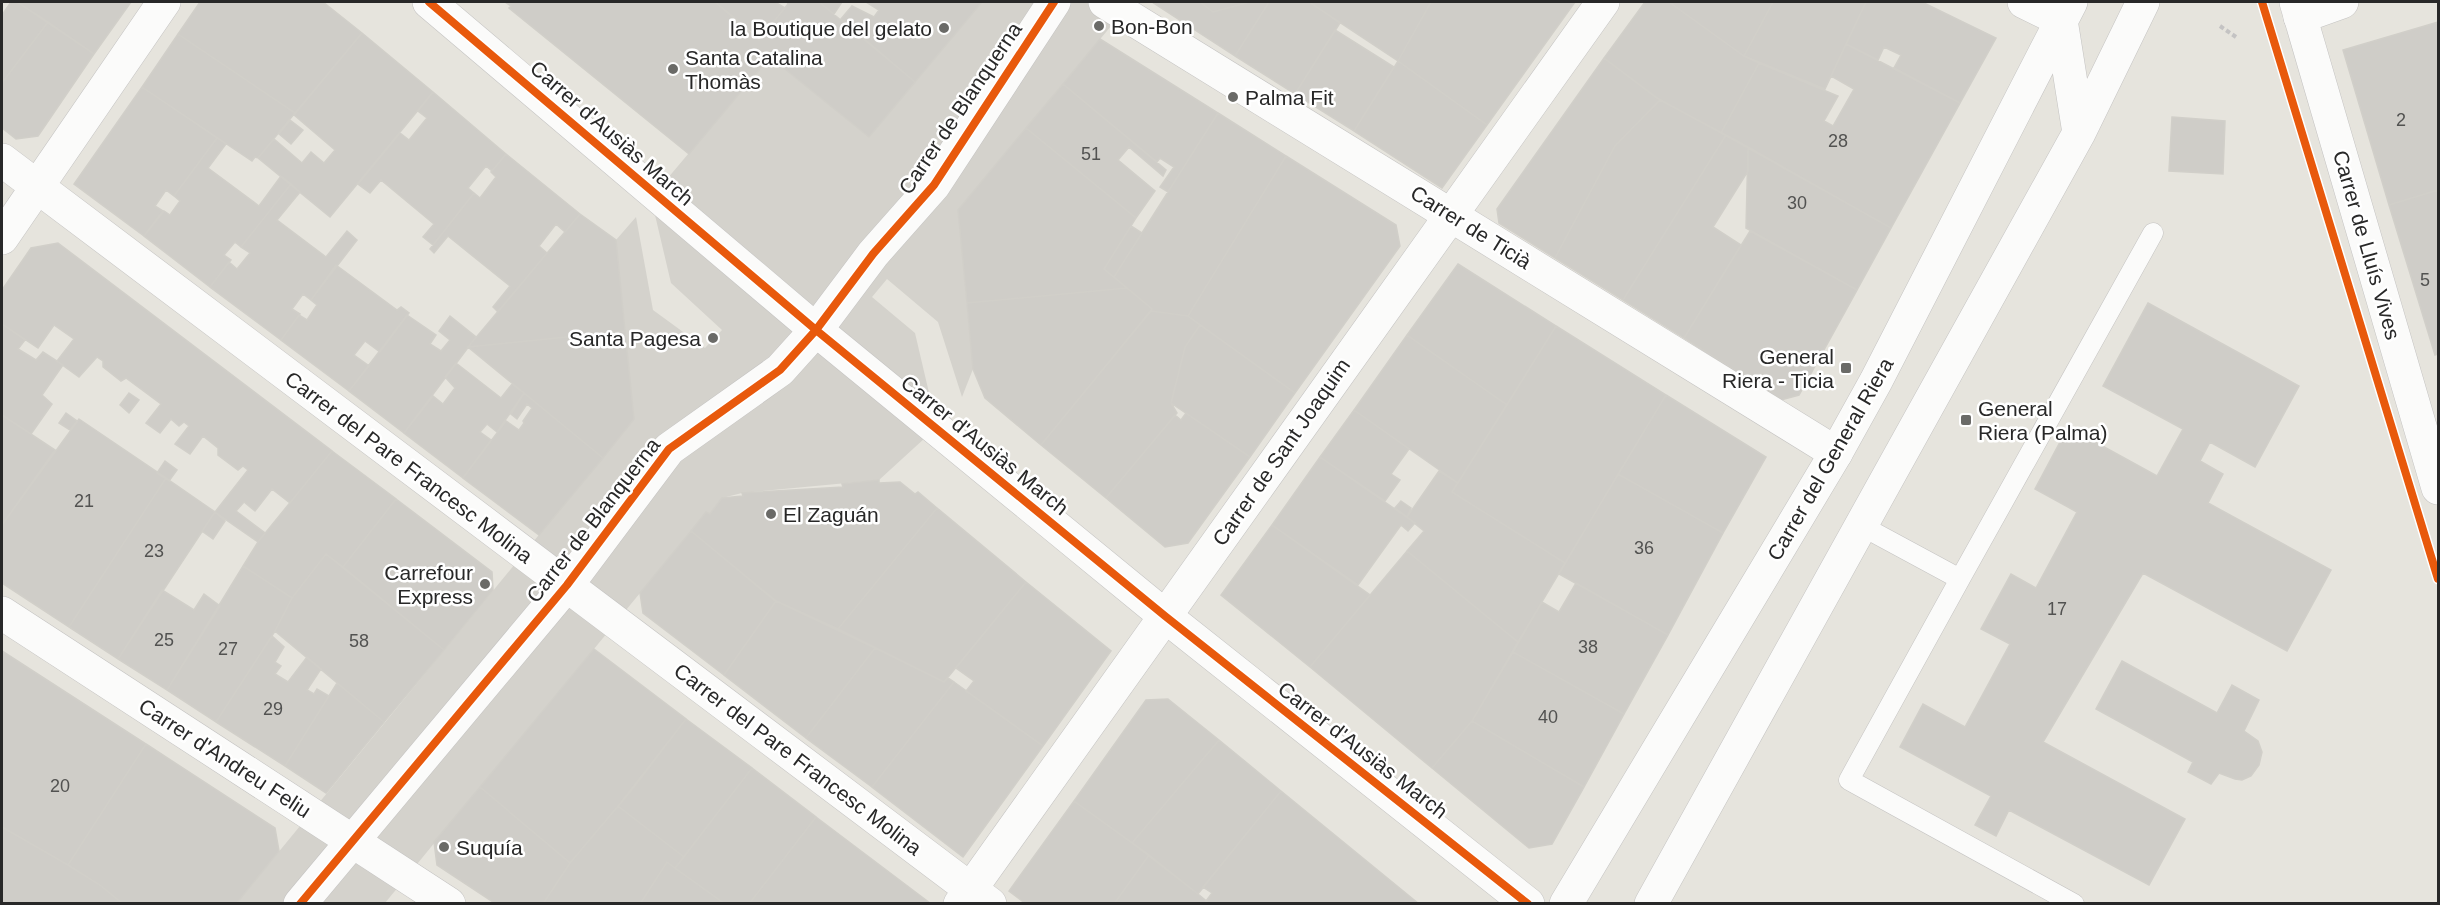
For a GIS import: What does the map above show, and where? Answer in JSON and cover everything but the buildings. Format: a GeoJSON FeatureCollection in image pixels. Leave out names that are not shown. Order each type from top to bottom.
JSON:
{"type":"FeatureCollection","features":[{"type":"Feature","properties":{"kind":"street"},"geometry":{"type":"LineString","coordinates":[[2,238],[164,2]]}},
{"type":"Feature","properties":{"kind":"street","name":"Carrer d'Ausiàs March"},"geometry":{"type":"LineString","coordinates":[[429,2],[816,330],[1165,616],[1528,903]]}},
{"type":"Feature","properties":{"kind":"street","name":"Carrer de Blanquerna"},"geometry":{"type":"LineString","coordinates":[[300,903],[567,585],[669,449],[780,370],[816,330],[873,254],[934,185],[1054,2]]}},
{"type":"Feature","properties":{"kind":"street","name":"Carrer de Ticià"},"geometry":{"type":"LineString","coordinates":[[1105,2],[1836,453]]}},
{"type":"Feature","properties":{"kind":"street","name":"Carrer de Sant Joaquim"},"geometry":{"type":"LineString","coordinates":[[974,899],[1165,616],[1603,2]]}},
{"type":"Feature","properties":{"kind":"street"},"geometry":{"type":"LineString","coordinates":[[2024,2],[2066,11],[2079,133]]}},
{"type":"Feature","properties":{"kind":"street"},"geometry":{"type":"LineString","coordinates":[[1651,903],[2079,133],[2143,2]]}},
{"type":"Feature","properties":{"kind":"street"},"geometry":{"type":"LineString","coordinates":[[2298,9],[2342,2]]}},
{"type":"Feature","properties":{"kind":"street","name":"Carrer de Lluís Vives"},"geometry":{"type":"LineString","coordinates":[[2298,9],[2439,488]]}},
{"type":"Feature","properties":{"kind":"street","name":"Carrer del General Riera"},"geometry":{"type":"LineString","coordinates":[[1566,903],[1836,453],[1876,381],[2066,11]]}},
{"type":"Feature","properties":{"kind":"street","name":"Carrer del Pare Francesc Molina"},"geometry":{"type":"LineString","coordinates":[[2,160],[567,585],[974,899]]}},
{"type":"Feature","properties":{"kind":"street","name":"Carrer d'Andreu Feliu"},"geometry":{"type":"LineString","coordinates":[[2,613],[449,903]]}},
{"type":"Feature","properties":{"kind":"lane"},"geometry":{"type":"LineString","coordinates":[[2074,903],[1849,780],[2153,232]]}},
{"type":"Feature","properties":{"kind":"lane"},"geometry":{"type":"LineString","coordinates":[[1860,525],[1960,579]]}},
{"type":"Feature","properties":{"kind":"path"},"geometry":{"type":"LineString","coordinates":[[2220,26],[2236,37]]}},
{"type":"Feature","properties":{"kind":"shaded area"},"geometry":{"type":"Polygon","coordinates":[[[982,2],[1131,2],[958,210],[973,369],[962,397],[938,322],[887,279],[872,297],[915,333],[937,427],[879,480],[742,493],[722,498],[710,514],[691,531],[385,903],[236,904],[634,419],[616,240],[636,217],[653,310],[705,348],[722,330],[671,283],[651,198],[770,57],[869,137],[982,2]]]}},
{"type":"Feature","properties":{"kind":"cycle path"},"geometry":{"type":"LineString","coordinates":[[429,2],[816,330],[1165,616],[1528,904]]}},
{"type":"Feature","properties":{"kind":"cycle path"},"geometry":{"type":"LineString","coordinates":[[300,904],[567,585],[669,449],[780,370],[816,330],[873,254],[934,185],[1054,2]]}},
{"type":"Feature","properties":{"kind":"cycle path"},"geometry":{"type":"LineString","coordinates":[[2262,2],[2438,579]]}},
{"type":"Feature","properties":{"kind":"place","name":"Bon-Bon"},"geometry":{"type":"Point","coordinates":[1099,26]}},
{"type":"Feature","properties":{"kind":"place","name":"la Boutique del gelato"},"geometry":{"type":"Point","coordinates":[944,28]}},
{"type":"Feature","properties":{"kind":"place","name":"Santa Catalina Thomàs"},"geometry":{"type":"Point","coordinates":[673,69]}},
{"type":"Feature","properties":{"kind":"place","name":"Palma Fit"},"geometry":{"type":"Point","coordinates":[1233,97]}},
{"type":"Feature","properties":{"kind":"place","name":"Santa Pagesa"},"geometry":{"type":"Point","coordinates":[713,338]}},
{"type":"Feature","properties":{"kind":"place","name":"General Riera - Ticia"},"geometry":{"type":"Point","coordinates":[1846,368]}},
{"type":"Feature","properties":{"kind":"place","name":"General Riera (Palma)"},"geometry":{"type":"Point","coordinates":[1966,420]}},
{"type":"Feature","properties":{"kind":"place","name":"El Zaguán"},"geometry":{"type":"Point","coordinates":[771,514]}},
{"type":"Feature","properties":{"kind":"place","name":"Carrefour Express"},"geometry":{"type":"Point","coordinates":[485,584]}},
{"type":"Feature","properties":{"kind":"place","name":"Suquía"},"geometry":{"type":"Point","coordinates":[444,847]}}]}
